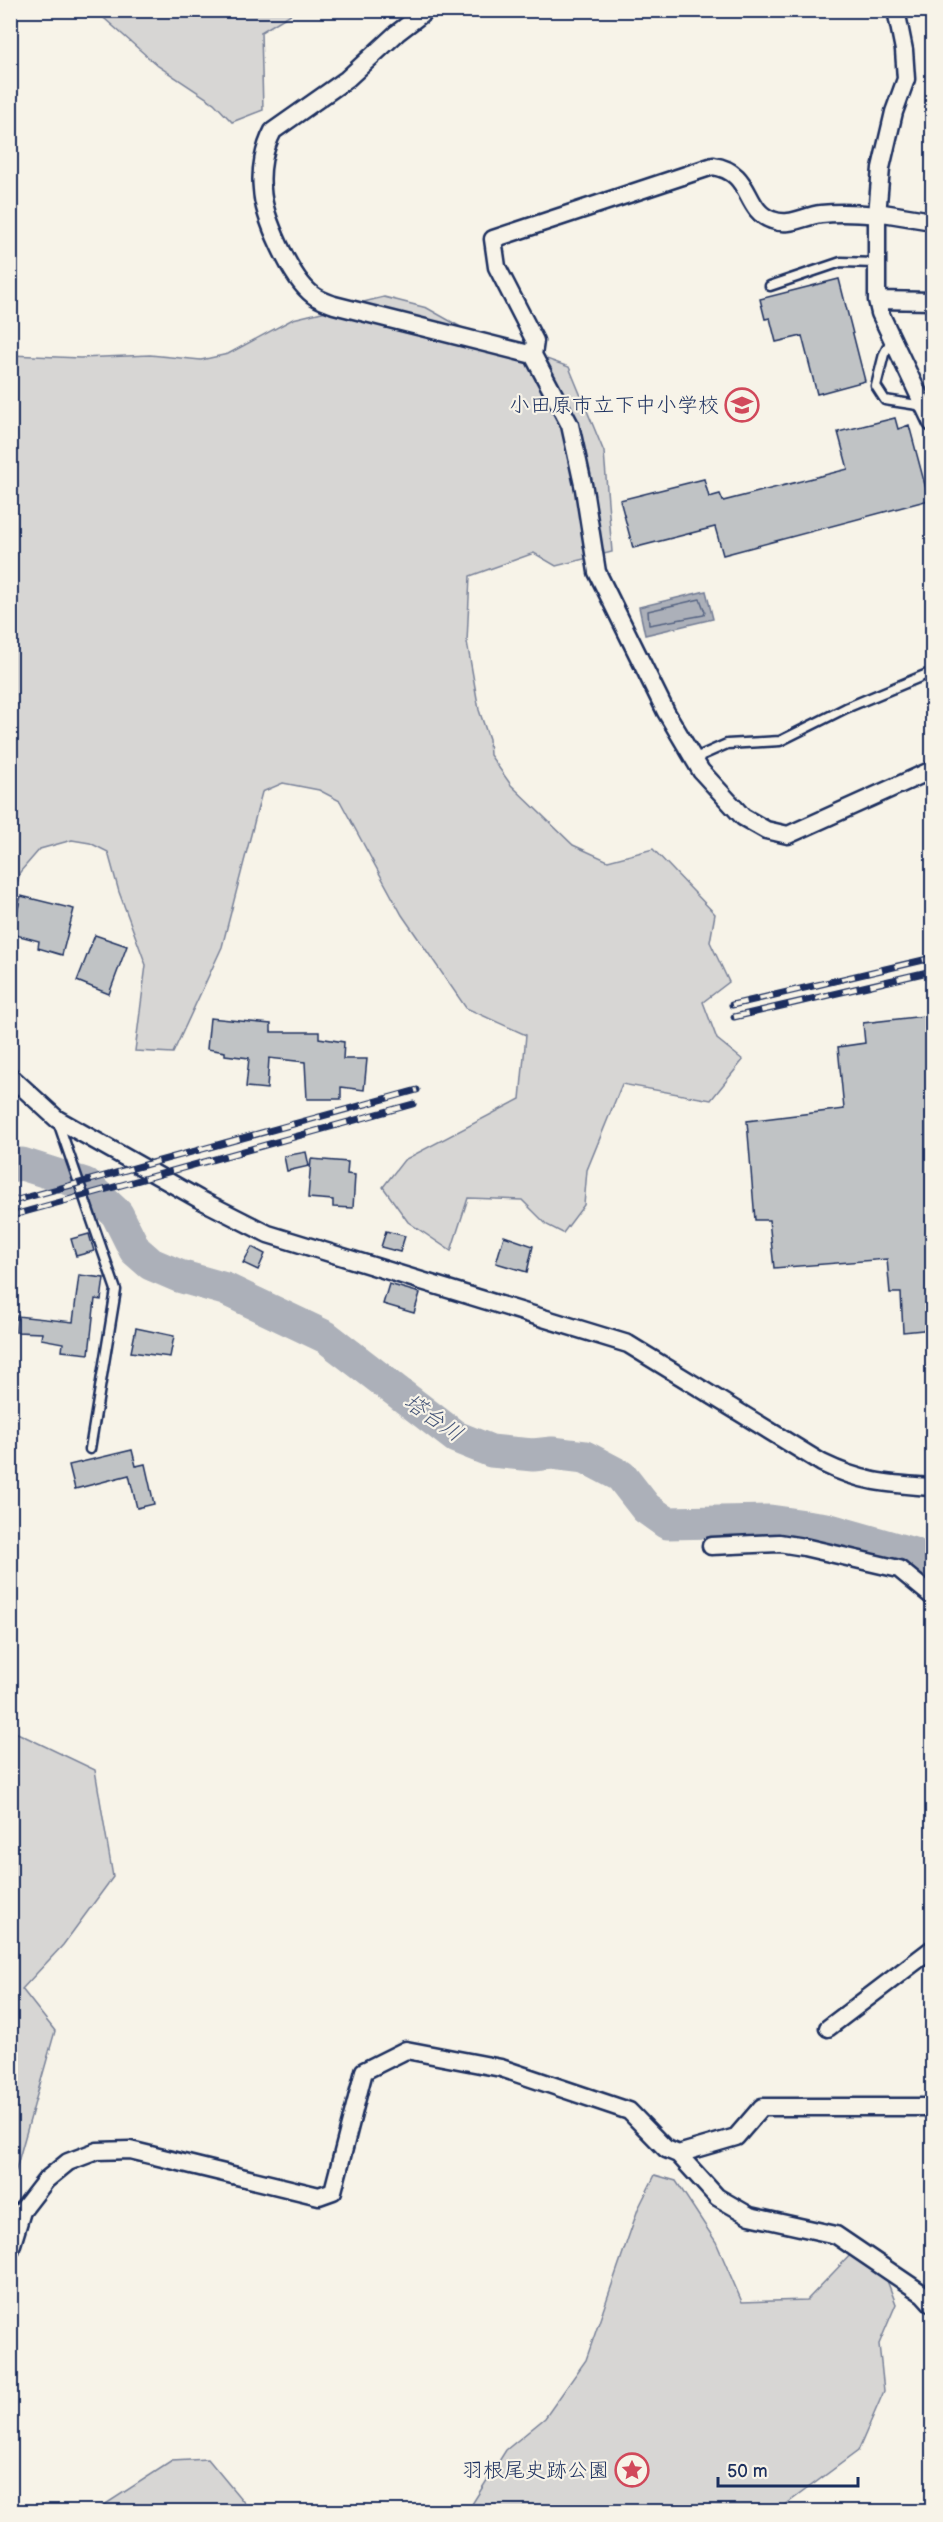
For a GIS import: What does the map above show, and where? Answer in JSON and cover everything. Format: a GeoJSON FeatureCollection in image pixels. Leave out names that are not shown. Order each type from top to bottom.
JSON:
{"type":"FeatureCollection","features":[{"type":"Feature","properties":{"kind":"street"},"geometry":{"type":"LineString","coordinates":[[427,10],[397,33],[347,79],[273,131],[261,171],[262,192],[280,247],[294,275],[314,296],[334,305],[533,355]]}},
{"type":"Feature","properties":{"kind":"street"},"geometry":{"type":"LineString","coordinates":[[896,10],[906,79],[881,168],[877,213],[877,300],[880,313],[933,423]]}},
{"type":"Feature","properties":{"kind":"street"},"geometry":{"type":"LineString","coordinates":[[933,220],[851,212],[818,214],[784,224],[768,219],[759,211],[746,186],[735,174],[725,168],[713,166],[493,239],[497,267],[535,341],[533,355],[570,425],[584,489],[597,573],[666,712],[701,771],[743,817],[766,830],[788,835],[933,770]]}},
{"type":"Feature","properties":{"kind":"street"},"geometry":{"type":"LineString","coordinates":[[877,300],[933,301]]}},
{"type":"Feature","properties":{"kind":"street"},"geometry":{"type":"LineString","coordinates":[[10,1076],[57,1119],[199,1199],[268,1234],[628,1344],[822,1463],[846,1475],[876,1483],[933,1487]]}},
{"type":"Feature","properties":{"kind":"street"},"geometry":{"type":"LineString","coordinates":[[711,1546],[779,1543],[804,1547],[899,1569],[933,1596]]}},
{"type":"Feature","properties":{"kind":"street"},"geometry":{"type":"LineString","coordinates":[[828,2028],[933,1949]]}},
{"type":"Feature","properties":{"kind":"street"},"geometry":{"type":"LineString","coordinates":[[10,2251],[22,2211],[46,2180],[68,2162],[97,2151],[130,2150],[319,2196],[333,2192],[364,2071],[406,2050],[501,2068],[629,2111],[666,2149],[678,2154],[717,2197],[750,2216],[836,2235],[923,2294],[933,2304]]}},
{"type":"Feature","properties":{"kind":"street"},"geometry":{"type":"LineString","coordinates":[[678,2154],[736,2137],[762,2108],[933,2108]]}},
{"type":"Feature","properties":{"kind":"lane"},"geometry":{"type":"LineString","coordinates":[[770,286],[842,262],[876,263]]}},
{"type":"Feature","properties":{"kind":"lane"},"geometry":{"type":"LineString","coordinates":[[892,339],[876,386],[885,400],[925,406]]}},
{"type":"Feature","properties":{"kind":"lane"},"geometry":{"type":"LineString","coordinates":[[693,759],[727,744],[780,741],[846,708],[933,672]]}},
{"type":"Feature","properties":{"kind":"lane"},"geometry":{"type":"LineString","coordinates":[[57,1119],[116,1290],[90,1449]]}},
{"type":"Feature","properties":{"kind":"shaded area"},"geometry":{"type":"Polygon","coordinates":[[[96,11],[296,11],[261,32],[263,110],[232,122],[214,103],[158,66],[96,11]]]}},
{"type":"Feature","properties":{"kind":"shaded area"},"geometry":{"type":"Polygon","coordinates":[[[384,297],[427,308],[466,330],[569,367],[604,452],[612,552],[556,566],[534,553],[470,576],[467,642],[479,710],[489,739],[490,755],[511,785],[573,845],[608,861],[653,849],[715,914],[710,942],[729,982],[703,1002],[717,1039],[743,1060],[711,1100],[622,1084],[587,1170],[584,1205],[563,1233],[547,1225],[522,1200],[468,1198],[451,1251],[408,1222],[383,1187],[404,1160],[520,1099],[526,1035],[466,1008],[402,915],[340,801],[319,790],[283,783],[262,792],[222,947],[173,1053],[135,1051],[146,965],[119,892],[108,852],[90,843],[72,840],[40,849],[20,872],[11,910],[11,355],[80,358],[150,355],[201,360],[228,354],[293,319],[384,297]]]}},
{"type":"Feature","properties":{"kind":"shaded area"},"geometry":{"type":"Polygon","coordinates":[[[11,1730],[95,1770],[113,1877],[63,1945],[22,1989],[55,2031],[11,2187],[11,1730]]]}},
{"type":"Feature","properties":{"kind":"shaded area"},"geometry":{"type":"Polygon","coordinates":[[[655,2175],[676,2181],[716,2242],[742,2302],[807,2300],[855,2250],[878,2257],[896,2304],[879,2344],[884,2391],[858,2451],[777,2511],[467,2512],[506,2450],[545,2418],[586,2360],[638,2209],[655,2175]]]}},
{"type":"Feature","properties":{"kind":"shaded area"},"geometry":{"type":"Polygon","coordinates":[[[208,2459],[251,2511],[99,2511],[101,2507],[172,2461],[208,2459]]]}},
{"type":"Feature","properties":{"kind":"water"},"geometry":{"type":"Polygon","coordinates":[[[706,591],[713,619],[645,635],[639,607],[706,591]]]}},
{"type":"Feature","properties":{"kind":"building"},"geometry":{"type":"Polygon","coordinates":[[[839,279],[865,381],[817,394],[802,336],[776,342],[770,318],[765,319],[760,299],[839,279]]]}},
{"type":"Feature","properties":{"kind":"building"},"geometry":{"type":"Polygon","coordinates":[[[895,418],[898,429],[909,425],[929,500],[723,555],[715,527],[633,548],[620,500],[704,479],[709,497],[720,494],[723,501],[848,469],[838,432],[895,418]]]}},
{"type":"Feature","properties":{"kind":"building"},"geometry":{"type":"Polygon","coordinates":[[[21,896],[74,909],[62,955],[38,948],[39,941],[12,934],[21,896]]]}},
{"type":"Feature","properties":{"kind":"building"},"geometry":{"type":"Polygon","coordinates":[[[95,935],[127,946],[109,994],[77,981],[95,935]]]}},
{"type":"Feature","properties":{"kind":"building"},"geometry":{"type":"Polygon","coordinates":[[[933,1015],[933,1329],[903,1332],[901,1293],[890,1293],[887,1259],[774,1268],[769,1220],[755,1220],[747,1121],[844,1109],[838,1047],[865,1043],[863,1023],[933,1015]]]}},
{"type":"Feature","properties":{"kind":"building"},"geometry":{"type":"Polygon","coordinates":[[[210,1018],[271,1024],[271,1032],[319,1032],[319,1038],[344,1042],[343,1059],[367,1059],[364,1090],[341,1087],[341,1099],[307,1099],[305,1062],[269,1058],[267,1089],[246,1087],[249,1058],[225,1055],[225,1052],[207,1049],[210,1018]]]}},
{"type":"Feature","properties":{"kind":"building"},"geometry":{"type":"Polygon","coordinates":[[[306,1152],[309,1166],[287,1171],[284,1156],[306,1152]]]}},
{"type":"Feature","properties":{"kind":"building"},"geometry":{"type":"Polygon","coordinates":[[[311,1159],[348,1162],[347,1174],[355,1175],[353,1208],[333,1207],[333,1200],[308,1198],[311,1159]]]}},
{"type":"Feature","properties":{"kind":"building"},"geometry":{"type":"Polygon","coordinates":[[[386,1231],[405,1236],[400,1252],[381,1247],[386,1231]]]}},
{"type":"Feature","properties":{"kind":"building"},"geometry":{"type":"Polygon","coordinates":[[[89,1234],[94,1251],[76,1256],[71,1239],[89,1234]]]}},
{"type":"Feature","properties":{"kind":"building"},"geometry":{"type":"Polygon","coordinates":[[[504,1236],[533,1246],[527,1272],[496,1263],[504,1236]]]}},
{"type":"Feature","properties":{"kind":"building"},"geometry":{"type":"Polygon","coordinates":[[[252,1247],[265,1254],[258,1270],[243,1263],[252,1247]]]}},
{"type":"Feature","properties":{"kind":"building"},"geometry":{"type":"Polygon","coordinates":[[[79,1275],[104,1278],[101,1300],[95,1299],[89,1354],[62,1351],[63,1343],[41,1339],[42,1333],[16,1332],[17,1316],[73,1322],[79,1275]]]}},
{"type":"Feature","properties":{"kind":"building"},"geometry":{"type":"Polygon","coordinates":[[[389,1284],[420,1293],[414,1313],[383,1304],[389,1284]]]}},
{"type":"Feature","properties":{"kind":"building"},"geometry":{"type":"Polygon","coordinates":[[[136,1328],[174,1336],[170,1357],[131,1352],[136,1328]]]}},
{"type":"Feature","properties":{"kind":"building"},"geometry":{"type":"Polygon","coordinates":[[[132,1450],[136,1466],[145,1464],[154,1504],[137,1508],[129,1475],[75,1489],[69,1465],[132,1450]]]}},
{"type":"Feature","properties":{"kind":"waterway","name":"塔台川"},"geometry":{"type":"LineString","coordinates":[[10,1166],[22,1164],[85,1184],[117,1214],[135,1250],[151,1264],[179,1276],[225,1289],[326,1337],[456,1437],[491,1451],[533,1455],[552,1453],[585,1457],[621,1476],[646,1508],[667,1523],[770,1521],[827,1529],[914,1554],[932,1569]]}},
{"type":"Feature","properties":{"kind":"railway"},"geometry":{"type":"LineString","coordinates":[[732,1005],[932,958]]}},
{"type":"Feature","properties":{"kind":"railway"},"geometry":{"type":"LineString","coordinates":[[734,1017],[932,971]]}},
{"type":"Feature","properties":{"kind":"railway"},"geometry":{"type":"LineString","coordinates":[[10,1202],[417,1090]]}},
{"type":"Feature","properties":{"kind":"railway"},"geometry":{"type":"LineString","coordinates":[[10,1216],[413,1104]]}},
{"type":"Feature","properties":{"kind":"place","name":"小田原市立下中小学校"},"geometry":{"type":"Point","coordinates":[742,405]}},
{"type":"Feature","properties":{"kind":"place","name":"羽根尾史跡公園"},"geometry":{"type":"Point","coordinates":[632,2470]}}]}
